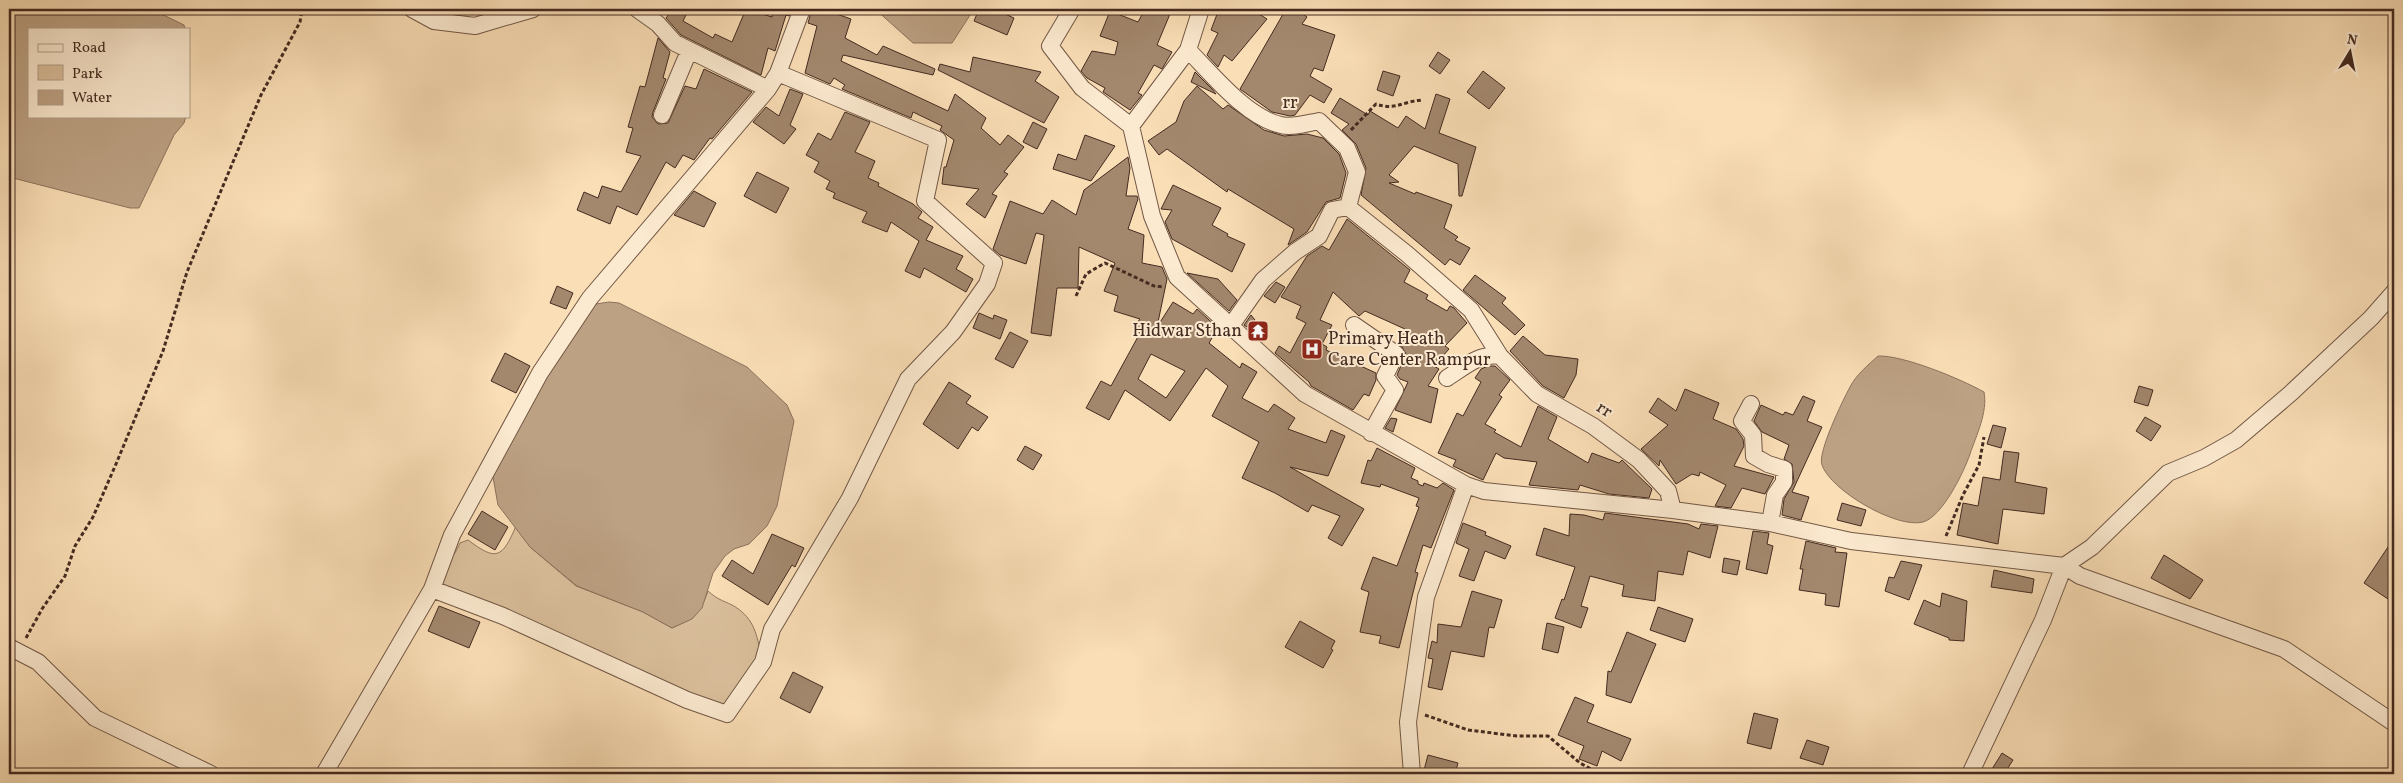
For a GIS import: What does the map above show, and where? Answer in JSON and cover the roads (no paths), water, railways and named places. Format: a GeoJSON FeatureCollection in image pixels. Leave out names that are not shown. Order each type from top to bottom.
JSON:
{"type":"FeatureCollection","features":[{"type":"Feature","properties":{"kind":"street"},"geometry":{"type":"LineString","coordinates":[[412,9],[434,21],[475,26],[534,9]]}},
{"type":"Feature","properties":{"kind":"street"},"geometry":{"type":"LineString","coordinates":[[637,9],[658,24],[675,43],[768,89]]}},
{"type":"Feature","properties":{"kind":"street"},"geometry":{"type":"LineString","coordinates":[[324,774],[432,589],[452,535],[540,373],[590,298],[768,89],[778,73],[802,9]]}},
{"type":"Feature","properties":{"kind":"street"},"geometry":{"type":"LineString","coordinates":[[1072,9],[1050,46],[1082,88],[1131,126],[1152,216],[1177,277],[1305,394],[1466,485],[1484,492],[1673,510],[1770,524],[1851,541],[1940,553],[2064,566],[2080,576],[2284,649],[2394,723]]}},
{"type":"Feature","properties":{"kind":"street"},"geometry":{"type":"LineString","coordinates":[[1131,126],[1188,50],[1201,9]]}},
{"type":"Feature","properties":{"kind":"street","name":"rr"},"geometry":{"type":"LineString","coordinates":[[1188,50],[1236,98],[1260,118],[1282,126],[1319,121],[1347,148],[1357,172],[1348,207],[1407,254],[1471,310],[1500,356],[1538,394],[1593,426],[1639,460],[1668,491],[1673,510]]}},
{"type":"Feature","properties":{"kind":"street"},"geometry":{"type":"LineString","coordinates":[[662,116],[689,51]]}},
{"type":"Feature","properties":{"kind":"street"},"geometry":{"type":"LineString","coordinates":[[432,589],[503,616],[687,700],[727,714],[738,702],[763,662],[772,629],[850,498],[908,379],[952,332],[987,284],[994,263],[925,201],[938,140],[778,73]]}},
{"type":"Feature","properties":{"kind":"street"},"geometry":{"type":"LineString","coordinates":[[1230,327],[1263,280],[1295,252],[1319,236],[1332,210],[1348,207]]}},
{"type":"Feature","properties":{"kind":"street"},"geometry":{"type":"LineString","coordinates":[[1970,774],[2043,620],[2064,566],[2092,548],[2168,473],[2204,458],[2236,440],[2291,393],[2371,318],[2394,292]]}},
{"type":"Feature","properties":{"kind":"street"},"geometry":{"type":"LineString","coordinates":[[1354,325],[1396,354],[1385,376],[1395,390],[1371,433]]}},
{"type":"Feature","properties":{"kind":"street"},"geometry":{"type":"LineString","coordinates":[[1447,378],[1480,357],[1490,354],[1500,356]]}},
{"type":"Feature","properties":{"kind":"street"},"geometry":{"type":"LineString","coordinates":[[1751,404],[1742,421],[1753,435],[1754,456],[1768,464],[1784,469],[1784,482],[1775,494],[1770,524]]}},
{"type":"Feature","properties":{"kind":"street"},"geometry":{"type":"LineString","coordinates":[[1412,774],[1408,722],[1426,597],[1466,485]]}},
{"type":"Feature","properties":{"kind":"street"},"geometry":{"type":"LineString","coordinates":[[14,650],[38,662],[95,718],[211,774]]}},
{"type":"Feature","properties":{"kind":"water"},"geometry":{"type":"Polygon","coordinates":[[[9,9],[151,9],[184,25],[185,28],[28,28],[28,118],[185,118],[184,123],[174,135],[139,208],[130,208],[9,177],[9,9]]]}},
{"type":"Feature","properties":{"kind":"water"},"geometry":{"type":"Polygon","coordinates":[[[875,9],[974,9],[952,43],[913,43],[875,9]]]}},
{"type":"Feature","properties":{"kind":"water"},"geometry":{"type":"Polygon","coordinates":[[[619,303],[747,367],[787,405],[794,421],[777,506],[767,526],[749,544],[734,549],[725,556],[713,573],[702,608],[692,619],[672,628],[643,612],[577,586],[530,547],[498,505],[493,477],[495,468],[558,356],[596,304],[619,303]]]}},
{"type":"Feature","properties":{"kind":"water"},"geometry":{"type":"Polygon","coordinates":[[[1878,356],[1902,359],[1947,375],[1984,392],[1983,416],[1963,472],[1938,512],[1923,522],[1912,523],[1898,520],[1866,506],[1838,486],[1822,465],[1821,459],[1827,438],[1847,394],[1859,374],[1878,356]]]}},
{"type":"Feature","properties":{"kind":"place","name":"Hidwar Sthan"},"geometry":{"type":"Point","coordinates":[1258,331]}},
{"type":"Feature","properties":{"kind":"place","name":"Primary Heath Care Center Rampur"},"geometry":{"type":"Point","coordinates":[1312,349]}}]}
